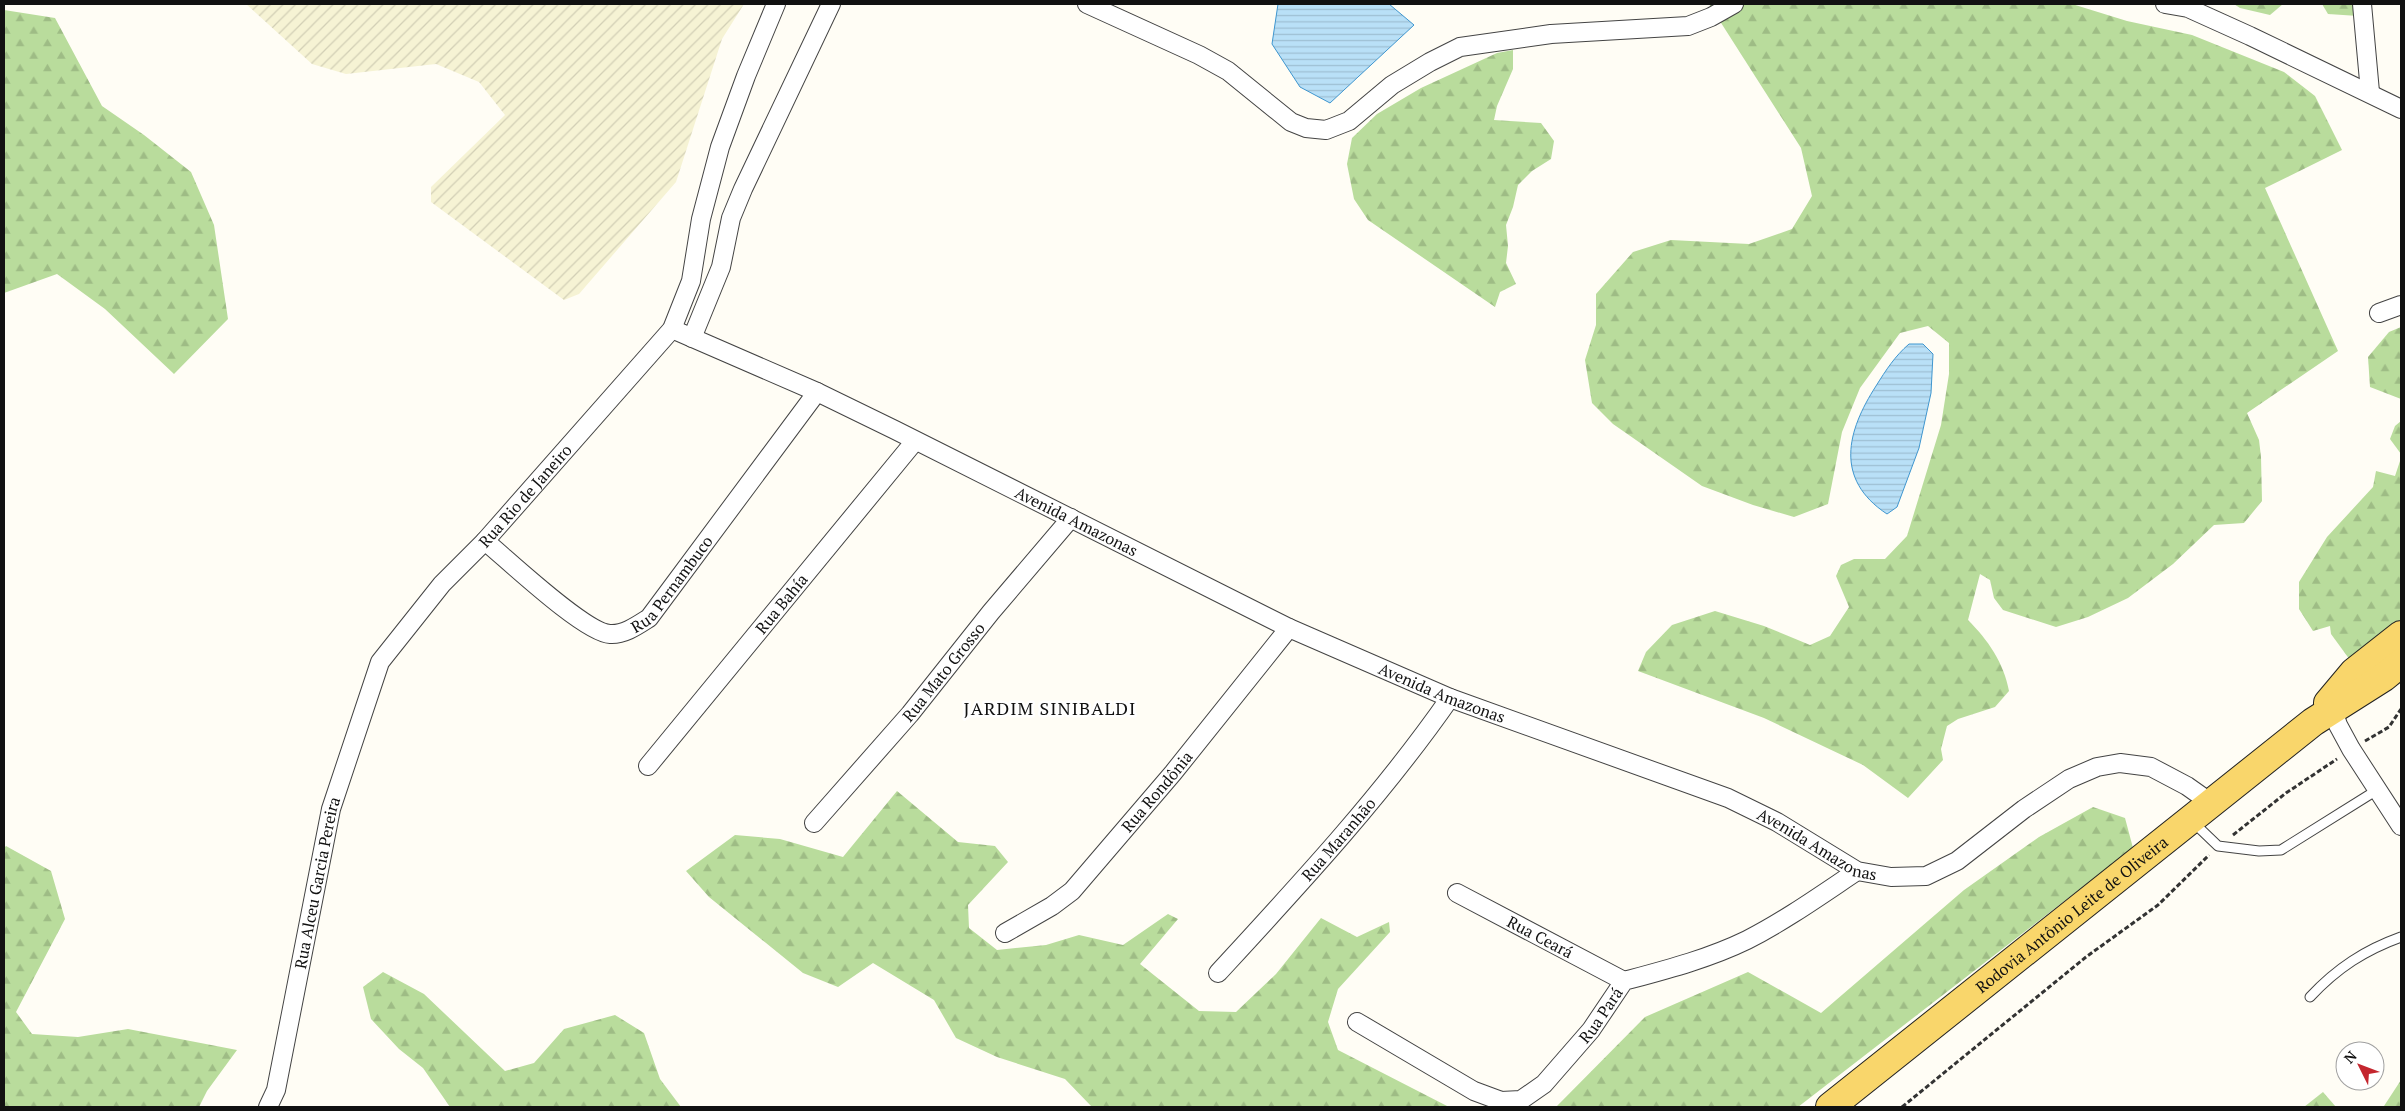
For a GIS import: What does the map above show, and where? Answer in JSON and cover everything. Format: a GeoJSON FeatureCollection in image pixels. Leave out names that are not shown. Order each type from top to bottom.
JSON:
{"type":"FeatureCollection","features":[{"type":"Feature","properties":{"kind":"main road","name":"Rodovia Antônio Leite de Oliveira"},"geometry":{"type":"LineString","coordinates":[[2325,711],[2354,672],[2401,635]]}},
{"type":"Feature","properties":{"kind":"main road","name":"Rodovia Antônio Leite de Oliveira"},"geometry":{"type":"LineString","coordinates":[[1830,1107],[2325,711],[2384,677],[2401,663]]}},
{"type":"Feature","properties":{"kind":"street","name":"Rua Rio de Janeiro"},"geometry":{"type":"LineString","coordinates":[[380,662],[442,584],[484,541],[672,329],[691,281],[701,219],[720,147],[746,76],[776,4]]}},
{"type":"Feature","properties":{"kind":"street"},"geometry":{"type":"LineString","coordinates":[[692,338],[721,267],[731,218],[743,188],[831,4]]}},
{"type":"Feature","properties":{"kind":"street"},"geometry":{"type":"LineString","coordinates":[[1087,4],[1199,55],[1228,71],[1291,122],[1306,128],[1326,130],[1349,121],[1392,85],[1430,62],[1460,47],[1551,34],[1688,26],[1734,4]]}},
{"type":"Feature","properties":{"kind":"street"},"geometry":{"type":"LineString","coordinates":[[2165,4],[2188,8],[2370,92],[2401,109]]}},
{"type":"Feature","properties":{"kind":"street"},"geometry":{"type":"LineString","coordinates":[[2362,4],[2370,92]]}},
{"type":"Feature","properties":{"kind":"street"},"geometry":{"type":"LineString","coordinates":[[2379,313],[2401,305]]}},
{"type":"Feature","properties":{"kind":"street","name":"Avenida Amazonas"},"geometry":{"type":"LineString","coordinates":[[672,329],[817,392],[1289,628],[1450,698],[1728,798],[1777,822],[1857,871],[1892,877],[1926,876],[1957,861],[2024,809],[2069,778],[2097,768],[2120,763],[2152,767],[2187,786],[2201,812]]}},
{"type":"Feature","properties":{"kind":"street","name":"Rua Pernambuco"},"geometry":{"type":"LineString","coordinates":[[484,541],[583,624],[609,634],[629,629],[648,618],[817,392]]}},
{"type":"Feature","properties":{"kind":"street","name":"Rua Bahía"},"geometry":{"type":"LineString","coordinates":[[648,766],[914,441]]}},
{"type":"Feature","properties":{"kind":"street","name":"Rua Mato Grosso"},"geometry":{"type":"LineString","coordinates":[[814,823],[910,714],[991,612],[1070,518]]}},
{"type":"Feature","properties":{"kind":"street","name":"Rua Rondônia"},"geometry":{"type":"LineString","coordinates":[[1005,933],[1052,906],[1072,891],[1173,773],[1289,628]]}},
{"type":"Feature","properties":{"kind":"street","name":"Rua Alceu Garcia Pereira"},"geometry":{"type":"LineString","coordinates":[[268,1107],[276,1090],[331,809],[380,662]]}},
{"type":"Feature","properties":{"kind":"street","name":"Rua Maranhão"},"geometry":{"type":"LineString","coordinates":[[1218,973],[1328,854],[1417,745],[1450,698]]}},
{"type":"Feature","properties":{"kind":"street"},"geometry":{"type":"LineString","coordinates":[[2325,711],[2338,725],[2351,749],[2401,826]]}},
{"type":"Feature","properties":{"kind":"street","name":"Rua Pará"},"geometry":{"type":"LineString","coordinates":[[1357,1022],[1474,1091],[1501,1101],[1521,1100],[1544,1084],[1591,1030],[1624,981],[1678,966],[1745,940],[1790,916],[1857,871]]}},
{"type":"Feature","properties":{"kind":"street","name":"Rua Ceará"},"geometry":{"type":"LineString","coordinates":[[1457,893],[1624,981]]}},
{"type":"Feature","properties":{"kind":"lane"},"geometry":{"type":"LineString","coordinates":[[2201,812],[2218,846],[2259,852],[2281,850],[2377,790]]}},
{"type":"Feature","properties":{"kind":"lane"},"geometry":{"type":"LineString","coordinates":[[2310,997],[2328,978],[2346,964],[2361,954],[2401,936]]}},
{"type":"Feature","properties":{"kind":"path"},"geometry":{"type":"LineString","coordinates":[[1902,1107],[2086,957],[2158,905],[2218,846],[2286,793],[2351,749],[2389,727],[2401,709]]}},
{"type":"Feature","properties":{"kind":"shaded area"},"geometry":{"type":"Polygon","coordinates":[[[246,4],[744,4],[722,39],[676,182],[579,294],[564,300],[431,202],[431,187],[505,115],[479,82],[436,64],[346,74],[312,64],[246,4]]]}},
{"type":"Feature","properties":{"kind":"green space"},"geometry":{"type":"Polygon","coordinates":[[[1709,4],[2072,4],[2127,21],[2192,35],[2284,72],[2315,96],[2342,150],[2265,188],[2338,351],[2247,413],[2259,440],[2262,501],[2244,523],[2214,525],[2173,564],[2128,598],[2088,617],[2056,627],[2003,610],[1994,598],[1990,580],[1980,574],[1968,620],[1994,652],[2007,681],[2009,691],[1995,707],[1958,719],[1947,726],[1941,749],[1943,760],[1908,798],[1863,765],[1764,718],[1638,671],[1646,652],[1672,625],[1715,611],[1764,626],[1810,645],[1830,636],[1849,607],[1836,576],[1841,565],[1854,559],[1885,559],[1907,536],[1941,425],[1949,374],[1949,343],[1928,326],[1900,333],[1860,388],[1842,432],[1828,504],[1794,517],[1753,505],[1702,486],[1613,424],[1592,403],[1585,360],[1596,325],[1596,294],[1633,252],[1671,240],[1749,244],[1792,229],[1812,196],[1801,148],[1709,4]]]}},
{"type":"Feature","properties":{"kind":"green space"},"geometry":{"type":"Polygon","coordinates":[[[2234,4],[2283,4],[2270,15],[2240,8],[2234,4]]]}},
{"type":"Feature","properties":{"kind":"green space"},"geometry":{"type":"Polygon","coordinates":[[[2322,4],[2357,4],[2358,16],[2328,14],[2322,4]]]}},
{"type":"Feature","properties":{"kind":"green space"},"geometry":{"type":"Polygon","coordinates":[[[4,10],[55,18],[102,106],[144,135],[191,172],[214,225],[228,319],[174,374],[105,309],[57,274],[4,293],[4,10]]]}},
{"type":"Feature","properties":{"kind":"green space"},"geometry":{"type":"Polygon","coordinates":[[[1513,50],[1513,69],[1497,106],[1494,120],[1541,123],[1554,141],[1551,159],[1532,171],[1518,185],[1513,207],[1506,225],[1508,246],[1506,263],[1516,284],[1500,292],[1495,307],[1368,220],[1354,199],[1347,164],[1352,138],[1377,114],[1421,88],[1497,53],[1513,50]]]}},
{"type":"Feature","properties":{"kind":"green space"},"geometry":{"type":"Polygon","coordinates":[[[2401,327],[2401,399],[2370,387],[2368,357],[2389,332],[2401,327]]]}},
{"type":"Feature","properties":{"kind":"green space"},"geometry":{"type":"Polygon","coordinates":[[[2401,421],[2401,454],[2390,439],[2395,426],[2401,421]]]}},
{"type":"Feature","properties":{"kind":"green space"},"geometry":{"type":"Polygon","coordinates":[[[2401,458],[2401,619],[2350,660],[2331,634],[2330,626],[2313,631],[2299,609],[2299,582],[2327,537],[2373,487],[2376,471],[2395,476],[2401,458]]]}},
{"type":"Feature","properties":{"kind":"green space"},"geometry":{"type":"Polygon","coordinates":[[[897,791],[958,842],[995,846],[1008,862],[968,905],[969,928],[997,950],[1046,945],[1079,935],[1123,945],[1168,914],[1178,919],[1140,964],[1199,1011],[1236,1012],[1276,974],[1321,918],[1357,937],[1389,922],[1390,932],[1338,989],[1328,1022],[1338,1050],[1449,1107],[1092,1107],[1065,1079],[997,1057],[956,1038],[934,1000],[873,963],[838,987],[803,973],[709,897],[686,871],[735,835],[780,839],[843,857],[897,791]]]}},
{"type":"Feature","properties":{"kind":"green space"},"geometry":{"type":"Polygon","coordinates":[[[2093,807],[2125,818],[2133,848],[1798,1107],[1556,1107],[1645,1017],[1748,972],[1821,1013],[1964,890],[2039,837],[2093,807]]]}},
{"type":"Feature","properties":{"kind":"green space"},"geometry":{"type":"Polygon","coordinates":[[[6,846],[51,871],[65,919],[16,1012],[32,1034],[78,1037],[128,1029],[237,1050],[207,1091],[199,1107],[4,1107],[4,848],[6,846]]]}},
{"type":"Feature","properties":{"kind":"green space"},"geometry":{"type":"Polygon","coordinates":[[[383,972],[424,994],[505,1071],[534,1063],[564,1029],[615,1015],[644,1033],[660,1079],[681,1107],[450,1107],[423,1068],[399,1049],[371,1019],[363,987],[383,972]]]}},
{"type":"Feature","properties":{"kind":"green space"},"geometry":{"type":"Polygon","coordinates":[[[2401,1080],[2401,1107],[2382,1107],[2384,1106],[2401,1080]]]}},
{"type":"Feature","properties":{"kind":"green space"},"geometry":{"type":"Polygon","coordinates":[[[2323,1092],[2336,1107],[2304,1107],[2323,1092]]]}},
{"type":"Feature","properties":{"kind":"water"},"geometry":{"type":"Polygon","coordinates":[[[1278,4],[1389,4],[1414,25],[1330,103],[1300,87],[1272,44],[1278,4]]]}},
{"type":"Feature","properties":{"kind":"water"},"geometry":{"type":"Polygon","coordinates":[[[1909,344],[1923,344],[1933,354],[1931,393],[1919,448],[1897,507],[1887,514],[1870,500],[1859,486],[1853,470],[1851,454],[1853,437],[1858,420],[1876,386],[1895,358],[1909,344]]]}},
{"type":"Feature","properties":{"kind":"district","name":"JARDIM SINIBALDI"},"geometry":{"type":"Point","coordinates":[1050,709]}}]}
